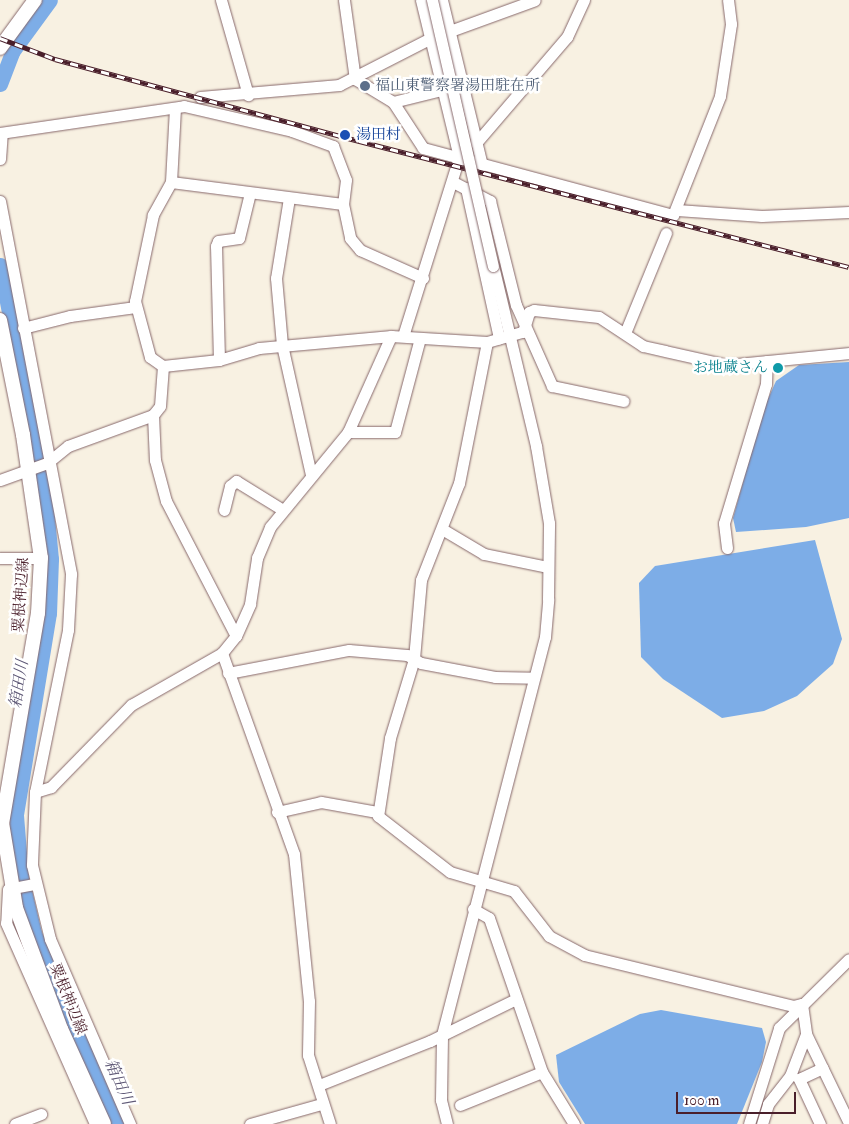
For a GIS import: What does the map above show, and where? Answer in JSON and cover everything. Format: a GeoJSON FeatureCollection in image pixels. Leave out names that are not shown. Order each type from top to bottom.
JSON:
{"type":"FeatureCollection","features":[{"type":"Feature","properties":{"kind":"main road"},"geometry":{"type":"LineString","coordinates":[[0,48],[35,0]]}},
{"type":"Feature","properties":{"kind":"main road","name":"粟根神辺線"},"geometry":{"type":"LineString","coordinates":[[0,320],[30,466],[41,558],[38,613],[1,823],[13,888],[61,1029],[104,1124]]}},
{"type":"Feature","properties":{"kind":"street"},"geometry":{"type":"LineString","coordinates":[[222,0],[248,95]]}},
{"type":"Feature","properties":{"kind":"street"},"geometry":{"type":"LineString","coordinates":[[344,0],[355,79]]}},
{"type":"Feature","properties":{"kind":"street"},"geometry":{"type":"LineString","coordinates":[[35,792],[51,787],[131,705],[222,653],[236,636],[250,604],[257,558],[283,510],[348,432],[397,336],[423,278],[459,157],[441,90],[421,0]]}},
{"type":"Feature","properties":{"kind":"street"},"geometry":{"type":"LineString","coordinates":[[432,0],[493,266],[499,339],[463,469],[421,580],[414,659],[390,738],[377,812],[383,824],[450,872],[514,891],[549,936],[584,955],[792,1006],[802,1004]]}},
{"type":"Feature","properties":{"kind":"street"},"geometry":{"type":"LineString","coordinates":[[442,0],[482,165]]}},
{"type":"Feature","properties":{"kind":"street"},"geometry":{"type":"LineString","coordinates":[[450,31],[535,0]]}},
{"type":"Feature","properties":{"kind":"street"},"geometry":{"type":"LineString","coordinates":[[476,142],[567,37],[584,0]]}},
{"type":"Feature","properties":{"kind":"street"},"geometry":{"type":"LineString","coordinates":[[355,79],[393,102],[423,148],[673,215],[677,210],[706,123],[720,96],[731,24],[728,0]]}},
{"type":"Feature","properties":{"kind":"street"},"geometry":{"type":"LineString","coordinates":[[200,97],[207,93],[248,95],[355,79],[429,39]]}},
{"type":"Feature","properties":{"kind":"street"},"geometry":{"type":"LineString","coordinates":[[393,102],[441,90]]}},
{"type":"Feature","properties":{"kind":"street"},"geometry":{"type":"LineString","coordinates":[[175,108],[171,182],[153,216],[135,307],[150,357],[163,366],[219,360],[282,345],[397,336],[499,339],[523,332],[526,320],[534,310],[562,310],[599,317],[625,333],[634,342],[688,357],[727,365],[849,352]]}},
{"type":"Feature","properties":{"kind":"street"},"geometry":{"type":"LineString","coordinates":[[0,159],[1,133],[175,108],[206,108],[333,146],[346,180],[344,204],[350,238],[360,250],[423,278]]}},
{"type":"Feature","properties":{"kind":"street"},"geometry":{"type":"LineString","coordinates":[[171,182],[344,204]]}},
{"type":"Feature","properties":{"kind":"street"},"geometry":{"type":"LineString","coordinates":[[453,182],[490,201],[502,258],[516,305],[526,320],[552,386],[622,401]]}},
{"type":"Feature","properties":{"kind":"street"},"geometry":{"type":"LineString","coordinates":[[446,1124],[441,1100],[442,1035],[473,909],[545,637],[549,523],[539,465],[499,339],[466,188]]}},
{"type":"Feature","properties":{"kind":"street"},"geometry":{"type":"LineString","coordinates":[[219,360],[216,246],[218,242],[239,238],[250,193]]}},
{"type":"Feature","properties":{"kind":"street"},"geometry":{"type":"LineString","coordinates":[[289,198],[276,278],[282,345],[311,475]]}},
{"type":"Feature","properties":{"kind":"street"},"geometry":{"type":"LineString","coordinates":[[0,201],[71,574],[68,630],[35,792],[34,884],[50,939],[130,1124]]}},
{"type":"Feature","properties":{"kind":"street"},"geometry":{"type":"LineString","coordinates":[[677,210],[762,216],[849,212]]}},
{"type":"Feature","properties":{"kind":"street"},"geometry":{"type":"LineString","coordinates":[[625,333],[666,233]]}},
{"type":"Feature","properties":{"kind":"street"},"geometry":{"type":"LineString","coordinates":[[23,328],[135,307]]}},
{"type":"Feature","properties":{"kind":"street"},"geometry":{"type":"LineString","coordinates":[[348,432],[395,432],[420,338]]}},
{"type":"Feature","properties":{"kind":"street"},"geometry":{"type":"LineString","coordinates":[[727,548],[724,523],[766,384],[767,361]]}},
{"type":"Feature","properties":{"kind":"street"},"geometry":{"type":"LineString","coordinates":[[0,480],[30,466],[49,461],[68,446],[153,414],[160,406],[163,366]]}},
{"type":"Feature","properties":{"kind":"street"},"geometry":{"type":"LineString","coordinates":[[153,414],[155,460],[166,501],[236,636]]}},
{"type":"Feature","properties":{"kind":"street"},"geometry":{"type":"LineString","coordinates":[[224,510],[230,486],[236,481],[283,510]]}},
{"type":"Feature","properties":{"kind":"street"},"geometry":{"type":"LineString","coordinates":[[442,528],[484,554],[548,567]]}},
{"type":"Feature","properties":{"kind":"street"},"geometry":{"type":"LineString","coordinates":[[0,558],[41,558]]}},
{"type":"Feature","properties":{"kind":"street"},"geometry":{"type":"LineString","coordinates":[[228,673],[349,650],[414,659],[495,677],[534,678]]}},
{"type":"Feature","properties":{"kind":"street"},"geometry":{"type":"LineString","coordinates":[[222,653],[277,812],[294,854],[309,1001],[308,1055],[319,1084],[321,1104],[330,1124]]}},
{"type":"Feature","properties":{"kind":"street"},"geometry":{"type":"LineString","coordinates":[[277,812],[321,802],[377,812]]}},
{"type":"Feature","properties":{"kind":"street"},"geometry":{"type":"LineString","coordinates":[[34,884],[8,889],[2,911],[95,1124]]}},
{"type":"Feature","properties":{"kind":"street"},"geometry":{"type":"LineString","coordinates":[[473,909],[489,918],[542,1072],[574,1124]]}},
{"type":"Feature","properties":{"kind":"street"},"geometry":{"type":"LineString","coordinates":[[749,1124],[778,1028],[849,959]]}},
{"type":"Feature","properties":{"kind":"street"},"geometry":{"type":"LineString","coordinates":[[319,1084],[442,1035],[516,999]]}},
{"type":"Feature","properties":{"kind":"street"},"geometry":{"type":"LineString","coordinates":[[802,1004],[806,1034],[849,1123]]}},
{"type":"Feature","properties":{"kind":"street"},"geometry":{"type":"LineString","coordinates":[[762,1124],[768,1104],[790,1076],[806,1034]]}},
{"type":"Feature","properties":{"kind":"street"},"geometry":{"type":"LineString","coordinates":[[820,1124],[799,1079],[823,1068]]}},
{"type":"Feature","properties":{"kind":"street"},"geometry":{"type":"LineString","coordinates":[[460,1105],[542,1072]]}},
{"type":"Feature","properties":{"kind":"street"},"geometry":{"type":"LineString","coordinates":[[250,1124],[321,1104]]}},
{"type":"Feature","properties":{"kind":"street"},"geometry":{"type":"LineString","coordinates":[[16,1124],[41,1114]]}},
{"type":"Feature","properties":{"kind":"water"},"geometry":{"type":"Polygon","coordinates":[[[849,362],[849,518],[806,527],[736,532],[733,518],[763,410],[776,381],[799,365],[849,362]]]}},
{"type":"Feature","properties":{"kind":"water"},"geometry":{"type":"Polygon","coordinates":[[[815,540],[842,639],[833,664],[797,696],[764,711],[722,718],[663,679],[641,657],[639,583],[655,566],[815,540]]]}},
{"type":"Feature","properties":{"kind":"water"},"geometry":{"type":"Polygon","coordinates":[[[661,1010],[762,1028],[766,1042],[762,1062],[737,1124],[585,1124],[559,1082],[556,1055],[640,1014],[661,1010]]]}},
{"type":"Feature","properties":{"kind":"waterway","name":"箱田川"},"geometry":{"type":"LineString","coordinates":[[0,84],[12,52],[50,0]]}},
{"type":"Feature","properties":{"kind":"waterway","name":"箱田川"},"geometry":{"type":"LineString","coordinates":[[0,265],[46,507],[51,559],[49,613],[16,815],[21,877],[34,933],[118,1124]]}},
{"type":"Feature","properties":{"kind":"railway"},"geometry":{"type":"LineString","coordinates":[[0,38],[55,59],[344,137],[849,267]]}},
{"type":"Feature","properties":{"kind":"place","name":"福山東警察署湯田駐在所"},"geometry":{"type":"Point","coordinates":[365,86]}},
{"type":"Feature","properties":{"kind":"place","name":"湯田村"},"geometry":{"type":"Point","coordinates":[345,135]}},
{"type":"Feature","properties":{"kind":"place","name":"お地蔵さん"},"geometry":{"type":"Point","coordinates":[778,368]}}]}
